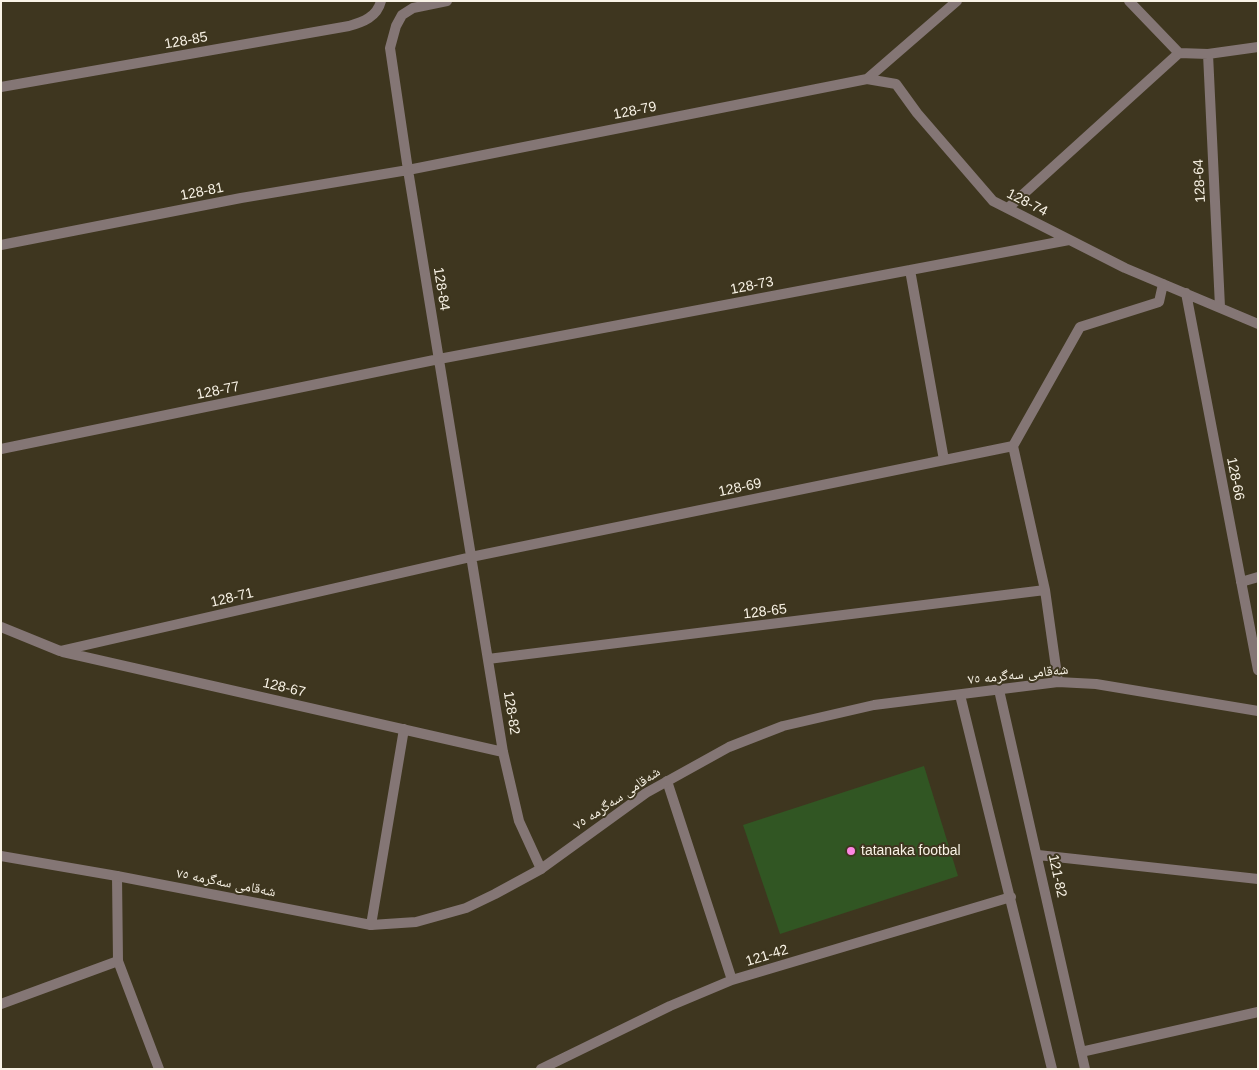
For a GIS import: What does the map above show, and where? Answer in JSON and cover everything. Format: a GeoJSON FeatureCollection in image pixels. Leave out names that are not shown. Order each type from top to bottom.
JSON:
{"type":"FeatureCollection","features":[{"type":"Feature","properties":{"kind":"street","name":"128-85"},"geometry":{"type":"LineString","coordinates":[[1,87],[349,26],[362,23],[373,15],[380,1]]}},
{"type":"Feature","properties":{"kind":"street","name":"128-84"},"geometry":{"type":"LineString","coordinates":[[447,1],[413,8],[402,15],[396,26],[390,48],[471,557]]}},
{"type":"Feature","properties":{"kind":"street"},"geometry":{"type":"LineString","coordinates":[[867,79],[957,1]]}},
{"type":"Feature","properties":{"kind":"street"},"geometry":{"type":"LineString","coordinates":[[1130,1],[1180,53]]}},
{"type":"Feature","properties":{"kind":"street"},"geometry":{"type":"LineString","coordinates":[[1008,208],[1180,53],[1208,54],[1258,47]]}},
{"type":"Feature","properties":{"kind":"street","name":"128-64"},"geometry":{"type":"LineString","coordinates":[[1208,54],[1220,307]]}},
{"type":"Feature","properties":{"kind":"street","name":"128-79"},"geometry":{"type":"LineString","coordinates":[[408,170],[867,79]]}},
{"type":"Feature","properties":{"kind":"street","name":"128-74"},"geometry":{"type":"LineString","coordinates":[[867,79],[896,84],[917,113],[993,201],[1125,268],[1258,324]]}},
{"type":"Feature","properties":{"kind":"street","name":"128-81"},"geometry":{"type":"LineString","coordinates":[[1,245],[241,198],[408,170]]}},
{"type":"Feature","properties":{"kind":"street","name":"128-73"},"geometry":{"type":"LineString","coordinates":[[439,359],[1069,240]]}},
{"type":"Feature","properties":{"kind":"street"},"geometry":{"type":"LineString","coordinates":[[910,270],[944,460]]}},
{"type":"Feature","properties":{"kind":"street"},"geometry":{"type":"LineString","coordinates":[[1058,682],[1045,590],[1013,446],[1080,327],[1159,302],[1163,284]]}},
{"type":"Feature","properties":{"kind":"street","name":"128-66"},"geometry":{"type":"LineString","coordinates":[[1186,293],[1258,670]]}},
{"type":"Feature","properties":{"kind":"street","name":"128-77"},"geometry":{"type":"LineString","coordinates":[[1,449],[439,359]]}},
{"type":"Feature","properties":{"kind":"street","name":"128-69"},"geometry":{"type":"LineString","coordinates":[[471,557],[1013,446]]}},
{"type":"Feature","properties":{"kind":"street","name":"128-71"},"geometry":{"type":"LineString","coordinates":[[60,651],[471,557]]}},
{"type":"Feature","properties":{"kind":"street","name":"128-82"},"geometry":{"type":"LineString","coordinates":[[471,557],[503,752],[519,821],[541,869]]}},
{"type":"Feature","properties":{"kind":"street"},"geometry":{"type":"LineString","coordinates":[[1241,582],[1258,576]]}},
{"type":"Feature","properties":{"kind":"street","name":"128-65"},"geometry":{"type":"LineString","coordinates":[[488,660],[1045,590]]}},
{"type":"Feature","properties":{"kind":"street"},"geometry":{"type":"LineString","coordinates":[[1,627],[60,651]]}},
{"type":"Feature","properties":{"kind":"street","name":"128-67"},"geometry":{"type":"LineString","coordinates":[[60,651],[503,752]]}},
{"type":"Feature","properties":{"kind":"street","name":"شەقامی سەگرمە ٧٥"},"geometry":{"type":"LineString","coordinates":[[1,856],[117,876],[371,925],[395,925],[440,916],[495,894],[541,869],[646,793],[729,747],[784,726],[874,706],[1058,682],[1096,684],[1258,711]]}},
{"type":"Feature","properties":{"kind":"street","name":"121-82"},"geometry":{"type":"LineString","coordinates":[[999,690],[1038,855],[1085,1069]]}},
{"type":"Feature","properties":{"kind":"street"},"geometry":{"type":"LineString","coordinates":[[960,695],[1011,896],[1052,1069]]}},
{"type":"Feature","properties":{"kind":"street"},"geometry":{"type":"LineString","coordinates":[[371,925],[404,729]]}},
{"type":"Feature","properties":{"kind":"street"},"geometry":{"type":"LineString","coordinates":[[667,781],[732,980]]}},
{"type":"Feature","properties":{"kind":"street"},"geometry":{"type":"LineString","coordinates":[[1038,855],[1258,879]]}},
{"type":"Feature","properties":{"kind":"street"},"geometry":{"type":"LineString","coordinates":[[117,876],[118,961],[159,1069]]}},
{"type":"Feature","properties":{"kind":"street","name":"121-42"},"geometry":{"type":"LineString","coordinates":[[541,1069],[661,1010],[732,980],[1011,896]]}},
{"type":"Feature","properties":{"kind":"street"},"geometry":{"type":"LineString","coordinates":[[1,1004],[118,961]]}},
{"type":"Feature","properties":{"kind":"street"},"geometry":{"type":"LineString","coordinates":[[1081,1052],[1258,1012]]}},
{"type":"Feature","properties":{"kind":"green space","name":"tatanaka footbal"},"geometry":{"type":"Polygon","coordinates":[[[924,766],[958,876],[780,934],[743,825],[924,766]]]}},
{"type":"Feature","properties":{"kind":"place","name":"tatanaka footbal"},"geometry":{"type":"Point","coordinates":[851,851]}}]}
